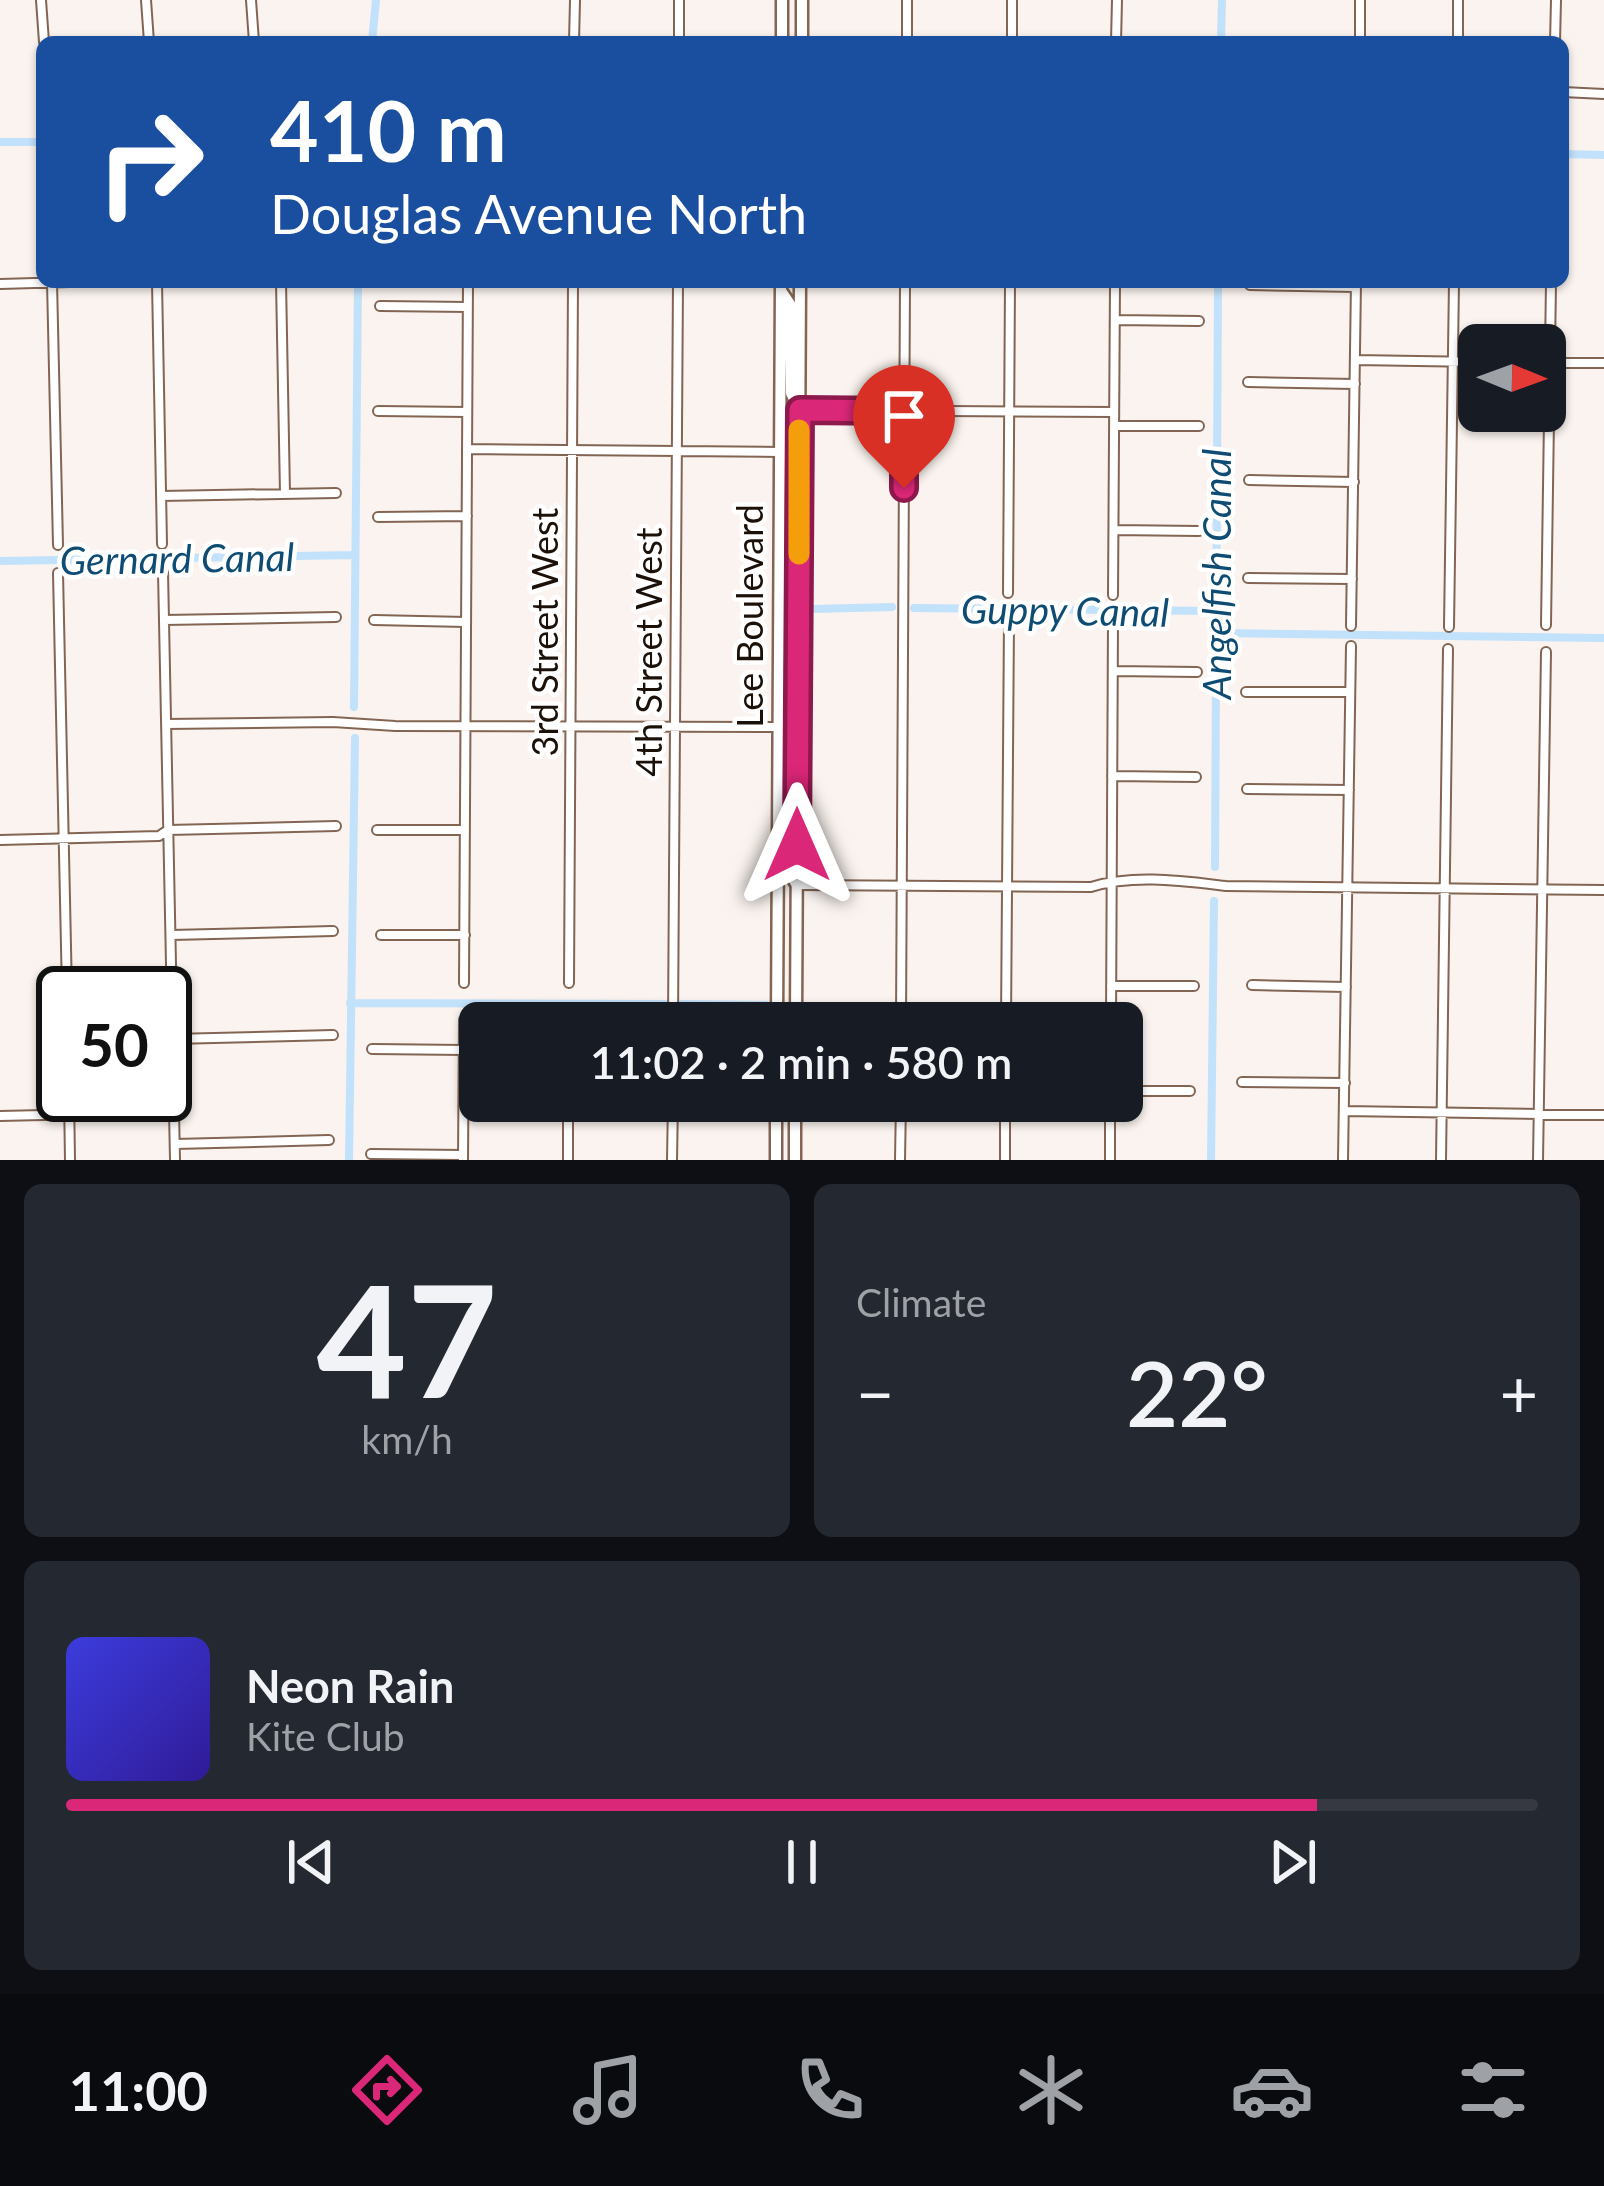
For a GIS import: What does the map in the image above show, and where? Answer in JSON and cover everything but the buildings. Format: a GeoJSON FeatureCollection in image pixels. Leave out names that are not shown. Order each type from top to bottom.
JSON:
{"type":"FeatureCollection","features":[{"type":"Feature","properties":{"kind":"main road"},"geometry":{"type":"LineString","coordinates":[[782,0],[782,36]]}},
{"type":"Feature","properties":{"kind":"main road"},"geometry":{"type":"LineString","coordinates":[[802,0],[802,36]]}},
{"type":"Feature","properties":{"kind":"main road","name":"Lee Boulevard"},"geometry":{"type":"LineString","coordinates":[[777,1002],[781,288]]}},
{"type":"Feature","properties":{"kind":"main road"},"geometry":{"type":"LineString","coordinates":[[782,288],[790,304],[790,393],[800,410]]}},
{"type":"Feature","properties":{"kind":"main road","name":"Lee Boulevard"},"geometry":{"type":"LineString","coordinates":[[796,1002],[800,288]]}},
{"type":"Feature","properties":{"kind":"main road"},"geometry":{"type":"LineString","coordinates":[[780,452],[791,463],[791,557],[799,569]]}},
{"type":"Feature","properties":{"kind":"main road"},"geometry":{"type":"LineString","coordinates":[[778,796],[788,817],[788,871],[796,885]]}},
{"type":"Feature","properties":{"kind":"main road"},"geometry":{"type":"LineString","coordinates":[[776,1122],[776,1160]]}},
{"type":"Feature","properties":{"kind":"main road"},"geometry":{"type":"LineString","coordinates":[[795,1122],[795,1160]]}},
{"type":"Feature","properties":{"kind":"street"},"geometry":{"type":"LineString","coordinates":[[41,0],[44,36]]}},
{"type":"Feature","properties":{"kind":"street"},"geometry":{"type":"LineString","coordinates":[[146,0],[149,36]]}},
{"type":"Feature","properties":{"kind":"street"},"geometry":{"type":"LineString","coordinates":[[251,0],[254,36]]}},
{"type":"Feature","properties":{"kind":"street"},"geometry":{"type":"LineString","coordinates":[[574,36],[575,0]]}},
{"type":"Feature","properties":{"kind":"street"},"geometry":{"type":"LineString","coordinates":[[679,0],[679,36]]}},
{"type":"Feature","properties":{"kind":"street"},"geometry":{"type":"LineString","coordinates":[[907,0],[907,36]]}},
{"type":"Feature","properties":{"kind":"street"},"geometry":{"type":"LineString","coordinates":[[1012,0],[1012,36]]}},
{"type":"Feature","properties":{"kind":"street"},"geometry":{"type":"LineString","coordinates":[[1116,36],[1117,0]]}},
{"type":"Feature","properties":{"kind":"street"},"geometry":{"type":"LineString","coordinates":[[1360,0],[1360,36]]}},
{"type":"Feature","properties":{"kind":"street"},"geometry":{"type":"LineString","coordinates":[[1458,0],[1458,36]]}},
{"type":"Feature","properties":{"kind":"street"},"geometry":{"type":"LineString","coordinates":[[1556,0],[1556,36]]}},
{"type":"Feature","properties":{"kind":"street"},"geometry":{"type":"LineString","coordinates":[[1569,92],[1604,94]]}},
{"type":"Feature","properties":{"kind":"street"},"geometry":{"type":"LineString","coordinates":[[0,284],[36,283]]}},
{"type":"Feature","properties":{"kind":"street"},"geometry":{"type":"LineString","coordinates":[[52,288],[58,545]]}},
{"type":"Feature","properties":{"kind":"street"},"geometry":{"type":"LineString","coordinates":[[157,288],[162,544]]}},
{"type":"Feature","properties":{"kind":"street"},"geometry":{"type":"LineString","coordinates":[[281,288],[285,494]]}},
{"type":"Feature","properties":{"kind":"street"},"geometry":{"type":"LineString","coordinates":[[464,983],[468,288]]}},
{"type":"Feature","properties":{"kind":"street","name":"3rd Street West"},"geometry":{"type":"LineString","coordinates":[[569,983],[573,288]]}},
{"type":"Feature","properties":{"kind":"street","name":"4th Street West"},"geometry":{"type":"LineString","coordinates":[[673,1002],[678,288]]}},
{"type":"Feature","properties":{"kind":"street"},"geometry":{"type":"LineString","coordinates":[[901,1002],[905,288]]}},
{"type":"Feature","properties":{"kind":"street"},"geometry":{"type":"LineString","coordinates":[[1008,593],[1010,288]]}},
{"type":"Feature","properties":{"kind":"street"},"geometry":{"type":"LineString","coordinates":[[1113,596],[1115,288]]}},
{"type":"Feature","properties":{"kind":"street"},"geometry":{"type":"LineString","coordinates":[[1352,626],[1356,288]]}},
{"type":"Feature","properties":{"kind":"street"},"geometry":{"type":"LineString","coordinates":[[1448,627],[1454,288]]}},
{"type":"Feature","properties":{"kind":"street"},"geometry":{"type":"LineString","coordinates":[[1549,324],[1551,288]]}},
{"type":"Feature","properties":{"kind":"street"},"geometry":{"type":"LineString","coordinates":[[380,306],[468,307]]}},
{"type":"Feature","properties":{"kind":"street"},"geometry":{"type":"LineString","coordinates":[[1115,320],[1199,321]]}},
{"type":"Feature","properties":{"kind":"street"},"geometry":{"type":"LineString","coordinates":[[1356,360],[1458,362]]}},
{"type":"Feature","properties":{"kind":"street"},"geometry":{"type":"LineString","coordinates":[[1566,363],[1604,363]]}},
{"type":"Feature","properties":{"kind":"street"},"geometry":{"type":"LineString","coordinates":[[1248,382],[1355,384]]}},
{"type":"Feature","properties":{"kind":"street"},"geometry":{"type":"LineString","coordinates":[[800,410],[1114,412]]}},
{"type":"Feature","properties":{"kind":"street"},"geometry":{"type":"LineString","coordinates":[[378,411],[467,412]]}},
{"type":"Feature","properties":{"kind":"street"},"geometry":{"type":"LineString","coordinates":[[1114,426],[1198,426]]}},
{"type":"Feature","properties":{"kind":"street"},"geometry":{"type":"LineString","coordinates":[[1546,625],[1547,432]]}},
{"type":"Feature","properties":{"kind":"street"},"geometry":{"type":"LineString","coordinates":[[467,449],[780,452]]}},
{"type":"Feature","properties":{"kind":"street"},"geometry":{"type":"LineString","coordinates":[[1249,480],[1354,482]]}},
{"type":"Feature","properties":{"kind":"street"},"geometry":{"type":"LineString","coordinates":[[161,496],[336,493]]}},
{"type":"Feature","properties":{"kind":"street"},"geometry":{"type":"LineString","coordinates":[[378,517],[467,516]]}},
{"type":"Feature","properties":{"kind":"street"},"geometry":{"type":"LineString","coordinates":[[1114,530],[1199,531]]}},
{"type":"Feature","properties":{"kind":"street"},"geometry":{"type":"LineString","coordinates":[[163,572],[171,966]]}},
{"type":"Feature","properties":{"kind":"street"},"geometry":{"type":"LineString","coordinates":[[58,573],[66,966]]}},
{"type":"Feature","properties":{"kind":"street"},"geometry":{"type":"LineString","coordinates":[[1248,578],[1352,579]]}},
{"type":"Feature","properties":{"kind":"street"},"geometry":{"type":"LineString","coordinates":[[164,620],[336,617]]}},
{"type":"Feature","properties":{"kind":"street"},"geometry":{"type":"LineString","coordinates":[[374,620],[466,622]]}},
{"type":"Feature","properties":{"kind":"street"},"geometry":{"type":"LineString","coordinates":[[1006,1002],[1009,620]]}},
{"type":"Feature","properties":{"kind":"street"},"geometry":{"type":"LineString","coordinates":[[1111,1002],[1113,621]]}},
{"type":"Feature","properties":{"kind":"street"},"geometry":{"type":"LineString","coordinates":[[1343,1160],[1351,646]]}},
{"type":"Feature","properties":{"kind":"street"},"geometry":{"type":"LineString","coordinates":[[1441,1160],[1448,649]]}},
{"type":"Feature","properties":{"kind":"street"},"geometry":{"type":"LineString","coordinates":[[1538,1160],[1546,652]]}},
{"type":"Feature","properties":{"kind":"street"},"geometry":{"type":"LineString","coordinates":[[1113,671],[1197,672]]}},
{"type":"Feature","properties":{"kind":"street"},"geometry":{"type":"LineString","coordinates":[[1246,692],[1350,692]]}},
{"type":"Feature","properties":{"kind":"street"},"geometry":{"type":"LineString","coordinates":[[166,724],[798,727]]}},
{"type":"Feature","properties":{"kind":"street"},"geometry":{"type":"LineString","coordinates":[[1112,776],[1196,776]]}},
{"type":"Feature","properties":{"kind":"street"},"geometry":{"type":"LineString","coordinates":[[1247,789],[1349,790]]}},
{"type":"Feature","properties":{"kind":"street"},"geometry":{"type":"LineString","coordinates":[[0,840],[336,826]]}},
{"type":"Feature","properties":{"kind":"street"},"geometry":{"type":"LineString","coordinates":[[377,830],[465,830]]}},
{"type":"Feature","properties":{"kind":"street"},"geometry":{"type":"LineString","coordinates":[[796,885],[1091,887],[1112,880],[1226,886],[1604,890]]}},
{"type":"Feature","properties":{"kind":"street"},"geometry":{"type":"LineString","coordinates":[[171,935],[333,931]]}},
{"type":"Feature","properties":{"kind":"street"},"geometry":{"type":"LineString","coordinates":[[381,935],[464,935]]}},
{"type":"Feature","properties":{"kind":"street"},"geometry":{"type":"LineString","coordinates":[[1252,985],[1346,987]]}},
{"type":"Feature","properties":{"kind":"street"},"geometry":{"type":"LineString","coordinates":[[1111,986],[1194,986]]}},
{"type":"Feature","properties":{"kind":"street"},"geometry":{"type":"LineString","coordinates":[[192,1039],[333,1035]]}},
{"type":"Feature","properties":{"kind":"street"},"geometry":{"type":"LineString","coordinates":[[372,1049],[459,1050]]}},
{"type":"Feature","properties":{"kind":"street"},"geometry":{"type":"LineString","coordinates":[[1242,1082],[1345,1083]]}},
{"type":"Feature","properties":{"kind":"street"},"geometry":{"type":"LineString","coordinates":[[1143,1090],[1190,1091]]}},
{"type":"Feature","properties":{"kind":"street"},"geometry":{"type":"LineString","coordinates":[[1344,1111],[1604,1114]]}},
{"type":"Feature","properties":{"kind":"street"},"geometry":{"type":"LineString","coordinates":[[0,1116],[36,1115]]}},
{"type":"Feature","properties":{"kind":"street"},"geometry":{"type":"LineString","coordinates":[[69,1122],[70,1160]]}},
{"type":"Feature","properties":{"kind":"street"},"geometry":{"type":"LineString","coordinates":[[174,1122],[175,1160]]}},
{"type":"Feature","properties":{"kind":"street"},"geometry":{"type":"LineString","coordinates":[[371,1154],[463,1158],[463,1122]]}},
{"type":"Feature","properties":{"kind":"street"},"geometry":{"type":"LineString","coordinates":[[568,1122],[568,1160]]}},
{"type":"Feature","properties":{"kind":"street"},"geometry":{"type":"LineString","coordinates":[[673,1122],[673,1160]]}},
{"type":"Feature","properties":{"kind":"street"},"geometry":{"type":"LineString","coordinates":[[900,1160],[901,1122]]}},
{"type":"Feature","properties":{"kind":"street"},"geometry":{"type":"LineString","coordinates":[[1005,1122],[1005,1160]]}},
{"type":"Feature","properties":{"kind":"street"},"geometry":{"type":"LineString","coordinates":[[1110,1122],[1110,1160]]}},
{"type":"Feature","properties":{"kind":"street"},"geometry":{"type":"LineString","coordinates":[[175,1144],[328,1140]]}},
{"type":"Feature","properties":{"kind":"waterway"},"geometry":{"type":"LineString","coordinates":[[373,36],[376,0]]}},
{"type":"Feature","properties":{"kind":"waterway","name":"Angelfish Canal"},"geometry":{"type":"LineString","coordinates":[[1221,36],[1222,0]]}},
{"type":"Feature","properties":{"kind":"waterway"},"geometry":{"type":"LineString","coordinates":[[0,142],[36,142]]}},
{"type":"Feature","properties":{"kind":"waterway"},"geometry":{"type":"LineString","coordinates":[[1569,154],[1604,155]]}},
{"type":"Feature","properties":{"kind":"waterway"},"geometry":{"type":"LineString","coordinates":[[354,707],[358,288]]}},
{"type":"Feature","properties":{"kind":"waterway","name":"Angelfish Canal"},"geometry":{"type":"LineString","coordinates":[[1215,867],[1218,288]]}},
{"type":"Feature","properties":{"kind":"waterway","name":"Gernard Canal"},"geometry":{"type":"LineString","coordinates":[[0,561],[354,555]]}},
{"type":"Feature","properties":{"kind":"waterway","name":"Guppy Canal"},"geometry":{"type":"LineString","coordinates":[[813,609],[892,607]]}},
{"type":"Feature","properties":{"kind":"waterway","name":"Guppy Canal"},"geometry":{"type":"LineString","coordinates":[[914,608],[1217,611]]}},
{"type":"Feature","properties":{"kind":"waterway"},"geometry":{"type":"LineString","coordinates":[[1217,633],[1604,638]]}},
{"type":"Feature","properties":{"kind":"waterway"},"geometry":{"type":"LineString","coordinates":[[349,1160],[355,738]]}},
{"type":"Feature","properties":{"kind":"waterway","name":"Angelfish Canal"},"geometry":{"type":"LineString","coordinates":[[1211,1160],[1214,901]]}},
{"type":"Feature","properties":{"kind":"waterway"},"geometry":{"type":"LineString","coordinates":[[350,1003],[459,1003]]}},
{"type":"Feature","properties":{"kind":"slow traffic"},"geometry":{"type":"LineString","coordinates":[[799,430],[799,554]]}},
{"type":"Feature","properties":{"kind":"route"},"geometry":{"type":"LineString","coordinates":[[797,845],[800,410],[904,411],[904,488]]}}]}
